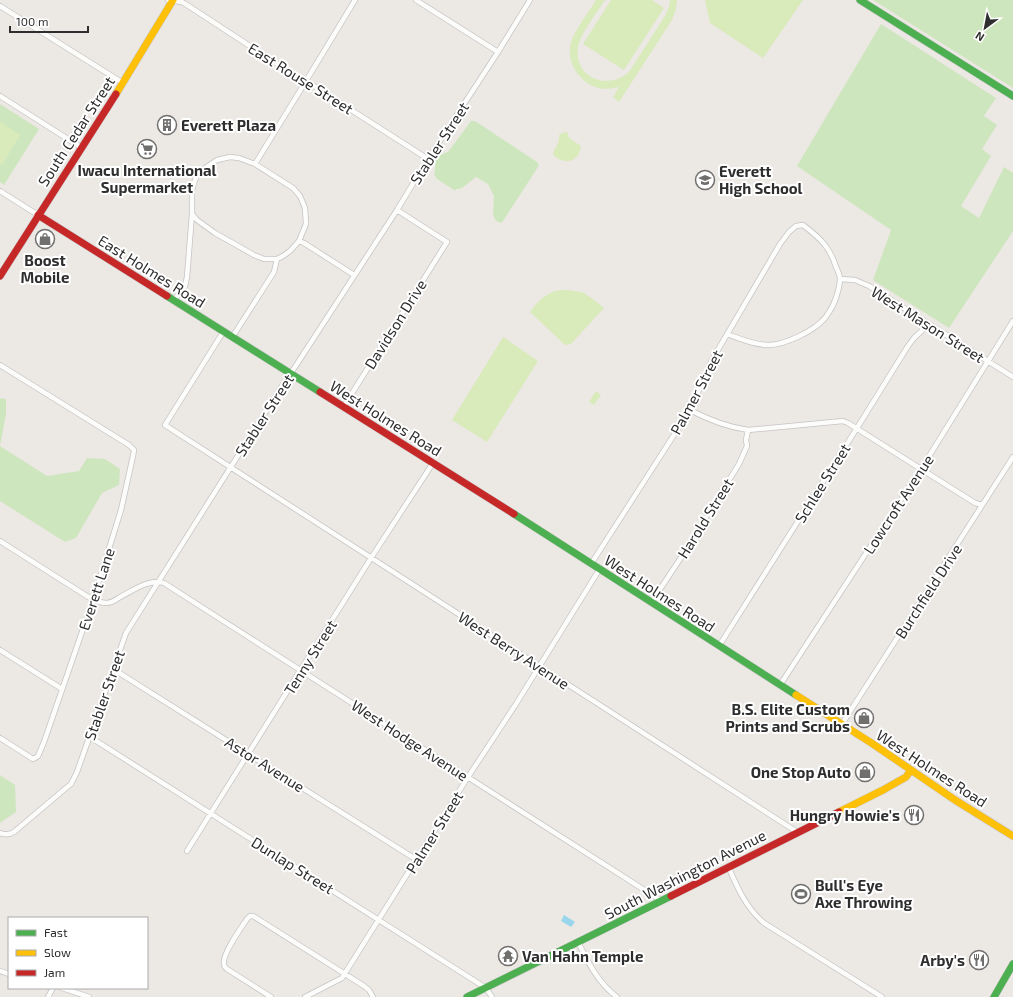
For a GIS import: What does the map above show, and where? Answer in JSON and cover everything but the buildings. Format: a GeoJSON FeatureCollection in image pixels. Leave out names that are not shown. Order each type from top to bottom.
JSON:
{"type":"FeatureCollection","features":[{"type":"Feature","properties":{"kind":"street","name":"East Rouse Street"},"geometry":{"type":"LineString","coordinates":[[171,0],[182,2],[187,5],[302,80],[306,81],[428,159]]}},
{"type":"Feature","properties":{"kind":"street","name":"South Cedar Street"},"geometry":{"type":"LineString","coordinates":[[0,276],[123,83],[171,0]]}},
{"type":"Feature","properties":{"kind":"street"},"geometry":{"type":"LineString","coordinates":[[255,164],[355,0]]}},
{"type":"Feature","properties":{"kind":"street"},"geometry":{"type":"LineString","coordinates":[[416,0],[498,52]]}},
{"type":"Feature","properties":{"kind":"street","name":"Stabler Street"},"geometry":{"type":"LineString","coordinates":[[0,834],[5,835],[14,832],[71,784],[90,737],[126,633],[530,0]]}},
{"type":"Feature","properties":{"kind":"street"},"geometry":{"type":"LineString","coordinates":[[860,0],[1013,96]]}},
{"type":"Feature","properties":{"kind":"street"},"geometry":{"type":"LineString","coordinates":[[0,6],[123,83]]}},
{"type":"Feature","properties":{"kind":"street"},"geometry":{"type":"LineString","coordinates":[[0,96],[82,148]]}},
{"type":"Feature","properties":{"kind":"street"},"geometry":{"type":"LineString","coordinates":[[174,300],[185,286],[187,277],[192,214],[192,190],[195,180],[199,172],[217,160],[230,157],[239,158],[255,164],[293,188],[300,196],[305,208],[306,224],[299,241],[290,251],[277,259],[264,259],[254,256],[215,232],[192,214]]}},
{"type":"Feature","properties":{"kind":"street","name":"East Holmes Road"},"geometry":{"type":"LineString","coordinates":[[0,191],[291,373]]}},
{"type":"Feature","properties":{"kind":"street","name":"Davidson Drive"},"geometry":{"type":"LineString","coordinates":[[344,406],[447,242],[397,210]]}},
{"type":"Feature","properties":{"kind":"street","name":"Palmer Street"},"geometry":{"type":"LineString","coordinates":[[591,564],[690,410],[712,360],[780,244],[789,232],[796,226],[803,225],[822,241],[829,250],[840,279]]}},
{"type":"Feature","properties":{"kind":"street"},"geometry":{"type":"LineString","coordinates":[[299,241],[354,276]]}},
{"type":"Feature","properties":{"kind":"street"},"geometry":{"type":"LineString","coordinates":[[233,336],[274,272],[277,259]]}},
{"type":"Feature","properties":{"kind":"street"},"geometry":{"type":"LineString","coordinates":[[727,334],[751,343],[769,345],[800,336],[815,327],[825,318],[836,300],[840,279]]}},
{"type":"Feature","properties":{"kind":"street","name":"West Mason Street"},"geometry":{"type":"LineString","coordinates":[[840,279],[855,280],[869,286],[1013,377]]}},
{"type":"Feature","properties":{"kind":"street","name":"Lowcroft Avenue"},"geometry":{"type":"LineString","coordinates":[[780,685],[921,469],[1013,321]]}},
{"type":"Feature","properties":{"kind":"street","name":"Schlee Street"},"geometry":{"type":"LineString","coordinates":[[719,646],[908,346],[929,324]]}},
{"type":"Feature","properties":{"kind":"street","name":"West Berry Avenue"},"geometry":{"type":"LineString","coordinates":[[224,331],[165,425],[797,832]]}},
{"type":"Feature","properties":{"kind":"street","name":"Everett Lane"},"geometry":{"type":"LineString","coordinates":[[0,365],[104,429],[134,450],[121,510],[94,600],[38,756],[33,759],[0,738]]}},
{"type":"Feature","properties":{"kind":"street","name":"West Holmes Road"},"geometry":{"type":"LineString","coordinates":[[291,373],[842,724],[955,800],[1013,836]]}},
{"type":"Feature","properties":{"kind":"street"},"geometry":{"type":"LineString","coordinates":[[690,410],[705,418],[735,428],[748,430],[843,421],[857,428],[982,506]]}},
{"type":"Feature","properties":{"kind":"street","name":"Harold Street"},"geometry":{"type":"LineString","coordinates":[[651,603],[739,464],[747,446],[746,440],[748,430]]}},
{"type":"Feature","properties":{"kind":"street","name":"Burchfield Drive"},"geometry":{"type":"LineString","coordinates":[[842,724],[1013,457]]}},
{"type":"Feature","properties":{"kind":"street","name":"Tenny Street"},"geometry":{"type":"LineString","coordinates":[[187,851],[371,558],[433,463]]}},
{"type":"Feature","properties":{"kind":"street"},"geometry":{"type":"LineString","coordinates":[[0,541],[94,600],[100,602],[107,603],[114,601],[150,583],[159,581]]}},
{"type":"Feature","properties":{"kind":"street","name":"Palmer Street"},"geometry":{"type":"LineString","coordinates":[[305,997],[339,980],[344,974],[516,704],[599,570]]}},
{"type":"Feature","properties":{"kind":"street","name":"West Hodge Avenue"},"geometry":{"type":"LineString","coordinates":[[159,581],[660,900]]}},
{"type":"Feature","properties":{"kind":"street"},"geometry":{"type":"LineString","coordinates":[[0,650],[62,689]]}},
{"type":"Feature","properties":{"kind":"street","name":"Astor Avenue"},"geometry":{"type":"LineString","coordinates":[[113,669],[417,860]]}},
{"type":"Feature","properties":{"kind":"street","name":"Dunlap Street"},"geometry":{"type":"LineString","coordinates":[[90,737],[486,988],[492,997]]}},
{"type":"Feature","properties":{"kind":"street","name":"South Washington Avenue"},"geometry":{"type":"LineString","coordinates":[[468,997],[883,790],[906,777],[911,770]]}},
{"type":"Feature","properties":{"kind":"street"},"geometry":{"type":"LineString","coordinates":[[728,866],[742,897],[756,916],[764,923],[882,997]]}},
{"type":"Feature","properties":{"kind":"street"},"geometry":{"type":"LineString","coordinates":[[271,997],[224,966],[223,962],[228,950],[250,916],[253,916],[364,986],[369,990],[373,997]]}},
{"type":"Feature","properties":{"kind":"street"},"geometry":{"type":"LineString","coordinates":[[578,942],[591,967],[607,988],[617,997]]}},
{"type":"Feature","properties":{"kind":"street"},"geometry":{"type":"LineString","coordinates":[[994,997],[1013,964]]}},
{"type":"Feature","properties":{"kind":"street"},"geometry":{"type":"LineString","coordinates":[[65,989],[88,997]]}},
{"type":"Feature","properties":{"kind":"green space"},"geometry":{"type":"Polygon","coordinates":[[[596,0],[605,0],[589,24],[579,43],[578,58],[581,67],[587,74],[603,81],[621,78],[629,72],[665,16],[670,0],[677,0],[676,9],[672,20],[619,102],[613,97],[619,87],[604,89],[589,84],[577,73],[571,58],[570,50],[573,37],[596,0]]]}},
{"type":"Feature","properties":{"kind":"green space"},"geometry":{"type":"Polygon","coordinates":[[[611,0],[652,0],[664,8],[624,70],[583,44],[611,0]]]}},
{"type":"Feature","properties":{"kind":"green space"},"geometry":{"type":"Polygon","coordinates":[[[705,0],[803,0],[763,58],[710,23],[705,0]]]}},
{"type":"Feature","properties":{"kind":"green space"},"geometry":{"type":"Polygon","coordinates":[[[873,0],[1013,0],[1013,88],[873,0]]]}},
{"type":"Feature","properties":{"kind":"green space"},"geometry":{"type":"Polygon","coordinates":[[[881,24],[996,98],[984,116],[997,125],[982,149],[991,156],[961,206],[979,218],[1004,167],[1013,173],[1013,231],[949,328],[873,280],[891,230],[797,166],[881,24]]]}},
{"type":"Feature","properties":{"kind":"green space"},"geometry":{"type":"Polygon","coordinates":[[[0,104],[39,129],[4,185],[0,182],[0,104]]]}},
{"type":"Feature","properties":{"kind":"green space"},"geometry":{"type":"Polygon","coordinates":[[[471,121],[475,121],[537,162],[539,165],[501,223],[496,221],[493,215],[494,196],[488,184],[476,177],[462,188],[454,190],[437,179],[434,174],[437,156],[448,152],[471,121]]]}},
{"type":"Feature","properties":{"kind":"green space"},"geometry":{"type":"Polygon","coordinates":[[[0,122],[20,135],[2,165],[0,164],[0,122]]]}},
{"type":"Feature","properties":{"kind":"green space"},"geometry":{"type":"Polygon","coordinates":[[[566,132],[568,133],[569,138],[581,146],[580,152],[570,161],[562,160],[553,155],[559,141],[559,135],[566,132]]]}},
{"type":"Feature","properties":{"kind":"green space"},"geometry":{"type":"Polygon","coordinates":[[[568,290],[582,292],[604,308],[571,344],[565,345],[530,312],[538,302],[547,295],[555,291],[568,290]]]}},
{"type":"Feature","properties":{"kind":"green space"},"geometry":{"type":"Polygon","coordinates":[[[503,337],[538,361],[487,442],[452,420],[503,337]]]}},
{"type":"Feature","properties":{"kind":"green space"},"geometry":{"type":"Polygon","coordinates":[[[596,391],[601,395],[594,405],[589,402],[596,391]]]}},
{"type":"Feature","properties":{"kind":"green space"},"geometry":{"type":"Polygon","coordinates":[[[0,398],[6,399],[6,414],[0,446],[0,398]]]}},
{"type":"Feature","properties":{"kind":"green space"},"geometry":{"type":"Polygon","coordinates":[[[0,446],[47,476],[79,471],[87,458],[105,459],[120,469],[119,485],[102,493],[76,538],[65,542],[0,501],[0,446]]]}},
{"type":"Feature","properties":{"kind":"green space"},"geometry":{"type":"Polygon","coordinates":[[[0,775],[15,785],[16,812],[0,823],[0,775]]]}},
{"type":"Feature","properties":{"kind":"water"},"geometry":{"type":"Polygon","coordinates":[[[564,915],[575,922],[571,927],[561,921],[564,915]]]}},
{"type":"Feature","properties":{"kind":"traffic: fast"},"geometry":{"type":"LineString","coordinates":[[860,0],[1013,96]]}},
{"type":"Feature","properties":{"kind":"traffic: fast"},"geometry":{"type":"LineString","coordinates":[[167,296],[320,392]]}},
{"type":"Feature","properties":{"kind":"traffic: fast"},"geometry":{"type":"LineString","coordinates":[[514,514],[796,695]]}},
{"type":"Feature","properties":{"kind":"traffic: fast"},"geometry":{"type":"LineString","coordinates":[[467,997],[671,896]]}},
{"type":"Feature","properties":{"kind":"traffic: fast"},"geometry":{"type":"LineString","coordinates":[[994,997],[1013,964]]}},
{"type":"Feature","properties":{"kind":"traffic: slow"},"geometry":{"type":"LineString","coordinates":[[116,94],[173,0]]}},
{"type":"Feature","properties":{"kind":"traffic: slow"},"geometry":{"type":"LineString","coordinates":[[796,695],[873,744],[955,800],[1013,836]]}},
{"type":"Feature","properties":{"kind":"traffic: slow"},"geometry":{"type":"LineString","coordinates":[[839,812],[906,777],[911,770]]}},
{"type":"Feature","properties":{"kind":"traffic: jam"},"geometry":{"type":"LineString","coordinates":[[0,276],[116,94]]}},
{"type":"Feature","properties":{"kind":"traffic: jam"},"geometry":{"type":"LineString","coordinates":[[38,215],[167,296]]}},
{"type":"Feature","properties":{"kind":"traffic: jam"},"geometry":{"type":"LineString","coordinates":[[320,392],[514,514]]}},
{"type":"Feature","properties":{"kind":"traffic: jam"},"geometry":{"type":"LineString","coordinates":[[671,896],[839,812]]}},
{"type":"Feature","properties":{"kind":"place","name":"Everett Plaza"},"geometry":{"type":"Point","coordinates":[167,125]}},
{"type":"Feature","properties":{"kind":"place","name":"Iwacu International Supermarket"},"geometry":{"type":"Point","coordinates":[147,149]}},
{"type":"Feature","properties":{"kind":"place","name":"Everett High School"},"geometry":{"type":"Point","coordinates":[705,180]}},
{"type":"Feature","properties":{"kind":"place","name":"Boost Mobile"},"geometry":{"type":"Point","coordinates":[45,239]}},
{"type":"Feature","properties":{"kind":"place","name":"B.S. Elite Custom Prints and Scrubs"},"geometry":{"type":"Point","coordinates":[864,718]}},
{"type":"Feature","properties":{"kind":"place","name":"One Stop Auto"},"geometry":{"type":"Point","coordinates":[865,772]}},
{"type":"Feature","properties":{"kind":"place","name":"Hungry Howie's"},"geometry":{"type":"Point","coordinates":[914,815]}},
{"type":"Feature","properties":{"kind":"place","name":"Bull's Eye Axe Throwing"},"geometry":{"type":"Point","coordinates":[801,894]}},
{"type":"Feature","properties":{"kind":"place","name":"Van Hahn Temple"},"geometry":{"type":"Point","coordinates":[508,956]}},
{"type":"Feature","properties":{"kind":"place","name":"Arby's"},"geometry":{"type":"Point","coordinates":[979,960]}}]}
